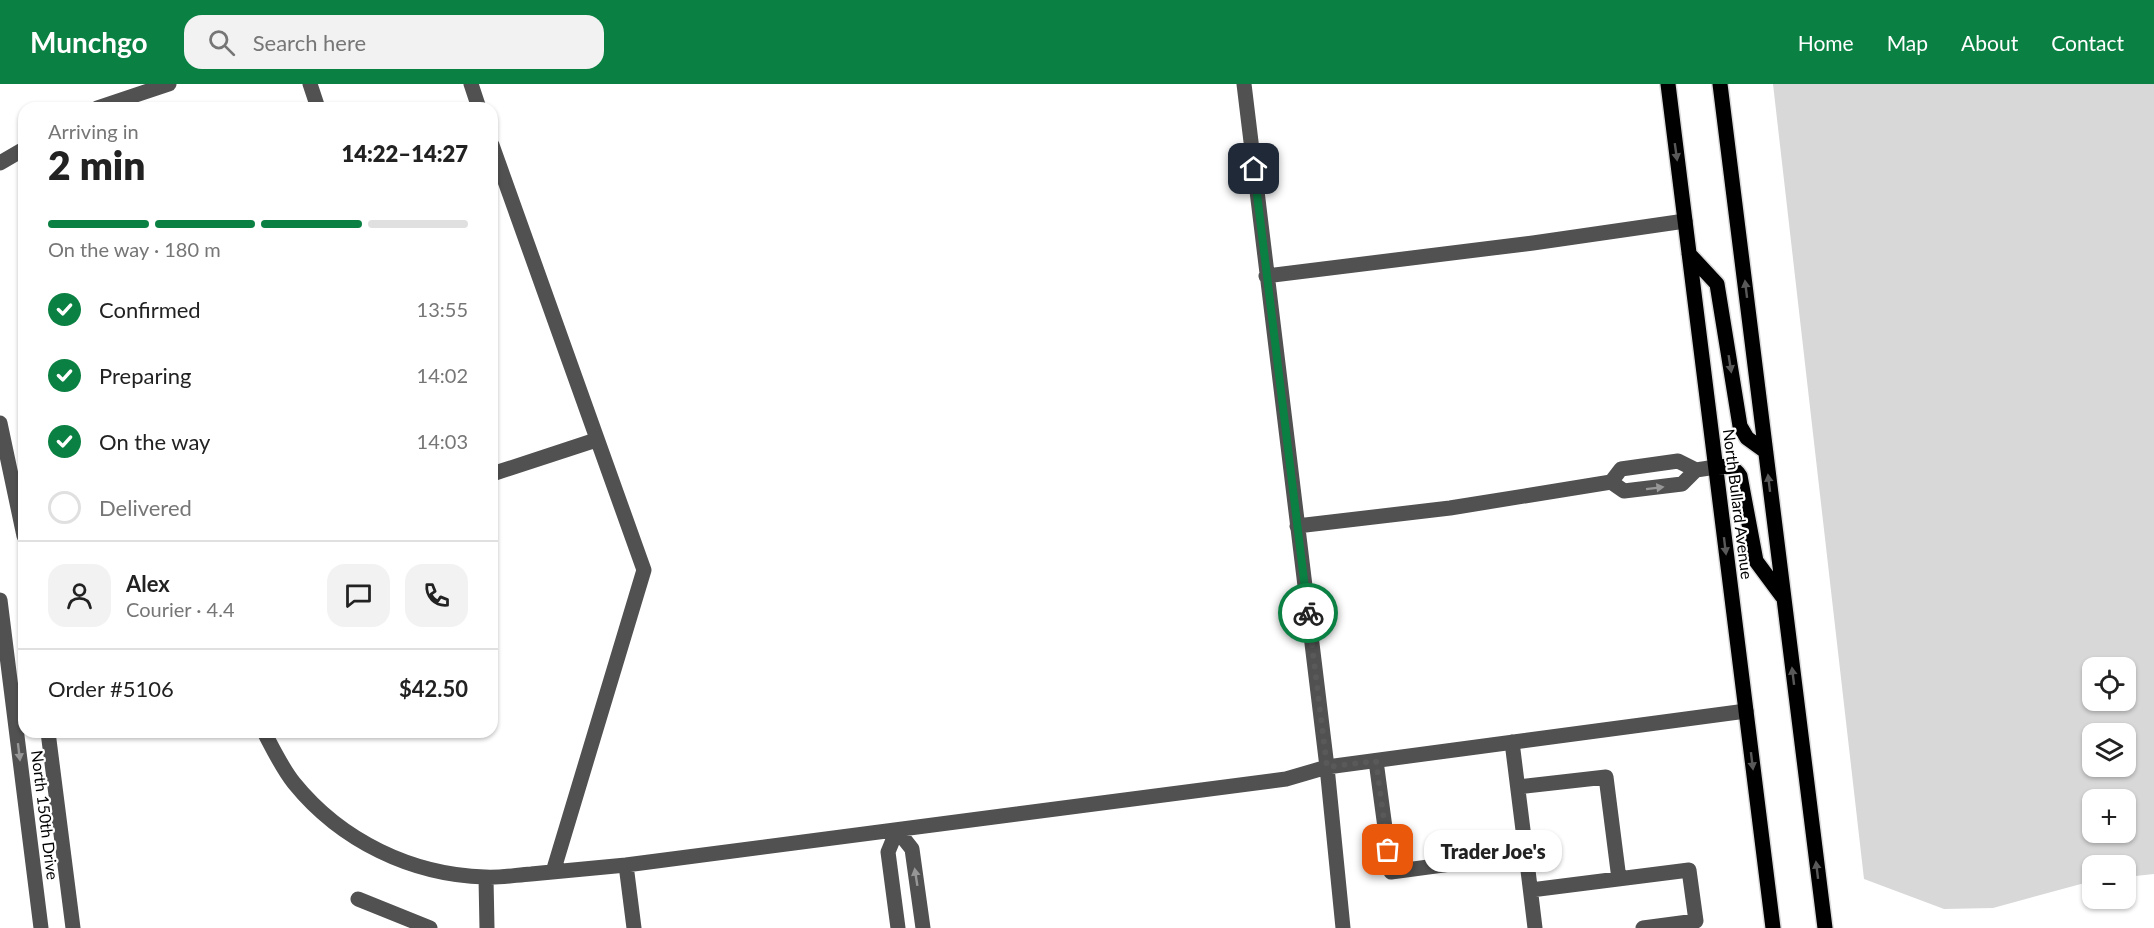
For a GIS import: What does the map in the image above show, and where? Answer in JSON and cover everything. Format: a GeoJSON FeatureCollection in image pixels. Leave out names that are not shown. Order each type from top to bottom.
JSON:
{"type":"FeatureCollection","features":[{"type":"Feature","properties":{"kind":"main road","name":"North Bullard Avenue"},"geometry":{"type":"LineString","coordinates":[[1668,84],[1773,928]]}},
{"type":"Feature","properties":{"kind":"main road","name":"North Bullard Avenue"},"geometry":{"type":"LineString","coordinates":[[1720,84],[1824,928]]}},
{"type":"Feature","properties":{"kind":"main road"},"geometry":{"type":"LineString","coordinates":[[1689,254],[1717,284],[1740,426],[1747,438],[1766,451]]}},
{"type":"Feature","properties":{"kind":"main road"},"geometry":{"type":"LineString","coordinates":[[1716,467],[1729,466],[1735,469],[1740,476],[1756,561],[1784,598]]}},
{"type":"Feature","properties":{"kind":"street"},"geometry":{"type":"LineString","coordinates":[[115,102],[169,84]]}},
{"type":"Feature","properties":{"kind":"street"},"geometry":{"type":"LineString","coordinates":[[310,84],[316,102]]}},
{"type":"Feature","properties":{"kind":"street"},"geometry":{"type":"LineString","coordinates":[[471,84],[477,102]]}},
{"type":"Feature","properties":{"kind":"street"},"geometry":{"type":"LineString","coordinates":[[1244,84],[1327,767],[1343,928]]}},
{"type":"Feature","properties":{"kind":"street"},"geometry":{"type":"LineString","coordinates":[[0,163],[18,152]]}},
{"type":"Feature","properties":{"kind":"street"},"geometry":{"type":"LineString","coordinates":[[498,162],[644,570],[553,872]]}},
{"type":"Feature","properties":{"kind":"street"},"geometry":{"type":"LineString","coordinates":[[1266,276],[1533,243],[1685,221]]}},
{"type":"Feature","properties":{"kind":"street"},"geometry":{"type":"LineString","coordinates":[[0,423],[18,508]]}},
{"type":"Feature","properties":{"kind":"street"},"geometry":{"type":"LineString","coordinates":[[498,472],[596,440]]}},
{"type":"Feature","properties":{"kind":"street"},"geometry":{"type":"LineString","coordinates":[[1297,526],[1450,508],[1611,482],[1621,469],[1678,461],[1696,470],[1716,467]]}},
{"type":"Feature","properties":{"kind":"street"},"geometry":{"type":"LineString","coordinates":[[1611,482],[1624,491],[1682,484],[1696,470]]}},
{"type":"Feature","properties":{"kind":"street","name":"North 150th Drive"},"geometry":{"type":"LineString","coordinates":[[0,600],[41,928]]}},
{"type":"Feature","properties":{"kind":"street"},"geometry":{"type":"LineString","coordinates":[[267,738],[293,782],[320,809],[355,837],[381,853],[415,865],[451,874],[486,878],[626,865],[1286,779],[1327,767],[1746,711]]}},
{"type":"Feature","properties":{"kind":"street","name":"North 150th Drive"},"geometry":{"type":"LineString","coordinates":[[49,738],[73,928]]}},
{"type":"Feature","properties":{"kind":"street"},"geometry":{"type":"LineString","coordinates":[[1512,742],[1535,928]]}},
{"type":"Feature","properties":{"kind":"street"},"geometry":{"type":"LineString","coordinates":[[1376,761],[1391,872],[1526,854]]}},
{"type":"Feature","properties":{"kind":"street"},"geometry":{"type":"LineString","coordinates":[[1518,787],[1606,777],[1619,879]]}},
{"type":"Feature","properties":{"kind":"street"},"geometry":{"type":"LineString","coordinates":[[897,830],[888,852],[898,928]]}},
{"type":"Feature","properties":{"kind":"street"},"geometry":{"type":"LineString","coordinates":[[897,830],[912,849],[923,928]]}},
{"type":"Feature","properties":{"kind":"street"},"geometry":{"type":"LineString","coordinates":[[626,865],[634,928]]}},
{"type":"Feature","properties":{"kind":"street"},"geometry":{"type":"LineString","coordinates":[[1531,890],[1689,870],[1696,921],[1643,928]]}},
{"type":"Feature","properties":{"kind":"street"},"geometry":{"type":"LineString","coordinates":[[486,878],[487,928]]}},
{"type":"Feature","properties":{"kind":"street"},"geometry":{"type":"LineString","coordinates":[[358,899],[430,928]]}},
{"type":"Feature","properties":{"kind":"shaded area"},"geometry":{"type":"Polygon","coordinates":[[[1773,84],[2154,84],[2154,874],[2136,876],[2136,855],[2082,855],[2082,884],[1993,908],[1944,909],[1864,879],[1773,84]]]}},
{"type":"Feature","properties":{"kind":"way so far"},"geometry":{"type":"LineString","coordinates":[[1308,613],[1327,767],[1376,761],[1388,850]]}},
{"type":"Feature","properties":{"kind":"place","name":"Trader Joe's"},"geometry":{"type":"Point","coordinates":[1388,850]}},
{"type":"Feature","properties":{"kind":"route"},"geometry":{"type":"LineString","coordinates":[[1254,169],[1308,613]]}}]}
